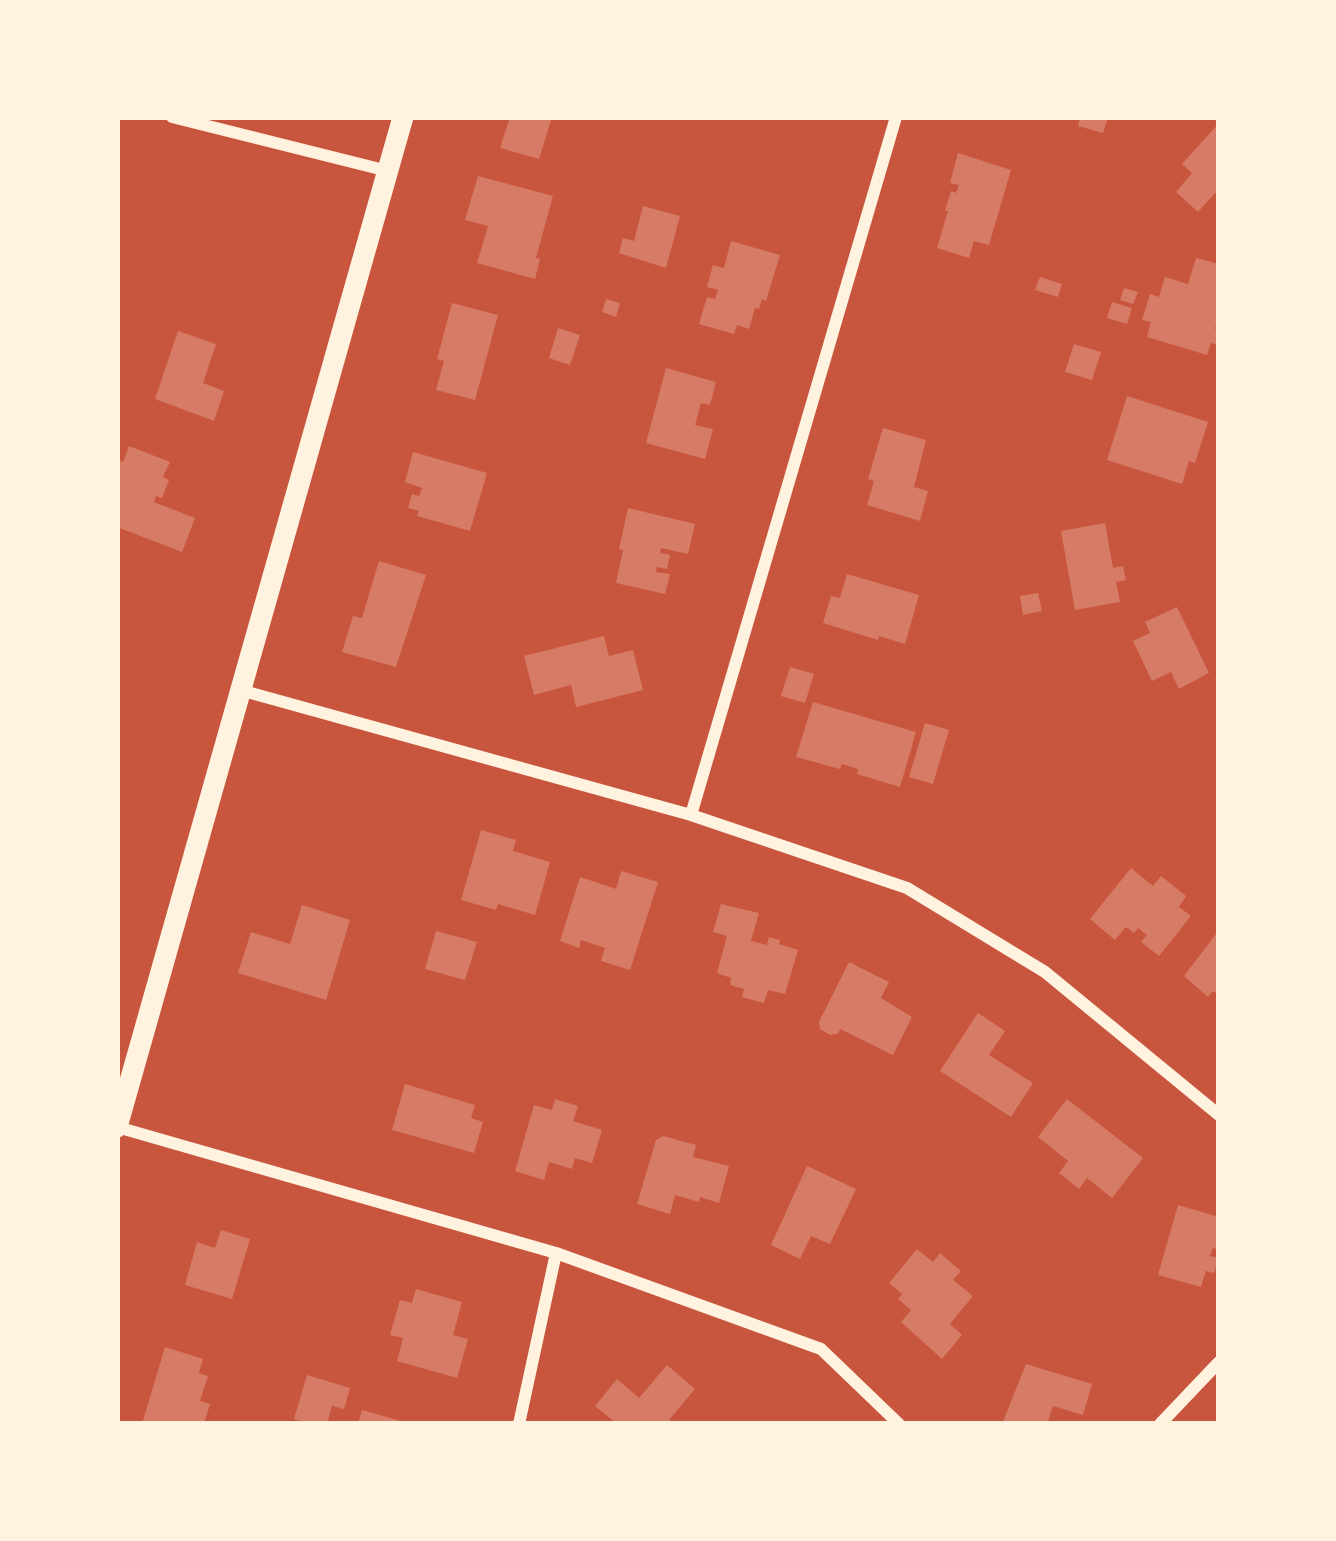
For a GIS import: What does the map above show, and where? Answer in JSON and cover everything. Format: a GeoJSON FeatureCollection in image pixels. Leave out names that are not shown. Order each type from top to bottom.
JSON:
{"type":"FeatureCollection","features":[{"type":"Feature","properties":{"kind":"street"},"geometry":{"type":"LineString","coordinates":[[172,117],[388,171]]}},
{"type":"Feature","properties":{"kind":"street"},"geometry":{"type":"LineString","coordinates":[[404,117],[117,1127],[556,1253],[821,1349],[899,1424]]}},
{"type":"Feature","properties":{"kind":"street"},"geometry":{"type":"LineString","coordinates":[[691,815],[896,117]]}},
{"type":"Feature","properties":{"kind":"street"},"geometry":{"type":"LineString","coordinates":[[240,689],[691,815],[907,888],[1045,972],[1219,1115]]}},
{"type":"Feature","properties":{"kind":"street"},"geometry":{"type":"LineString","coordinates":[[519,1424],[556,1253]]}},
{"type":"Feature","properties":{"kind":"street"},"geometry":{"type":"LineString","coordinates":[[1160,1424],[1219,1362]]}},
{"type":"Feature","properties":{"kind":"building"},"geometry":{"type":"Polygon","coordinates":[[[510,117],[552,117],[539,159],[500,148],[510,117]]]}},
{"type":"Feature","properties":{"kind":"building"},"geometry":{"type":"Polygon","coordinates":[[[1080,117],[1108,117],[1103,133],[1078,126],[1080,117]]]}},
{"type":"Feature","properties":{"kind":"building"},"geometry":{"type":"Polygon","coordinates":[[[1219,123],[1219,197],[1215,193],[1198,212],[1176,192],[1192,173],[1182,164],[1219,123]]]}},
{"type":"Feature","properties":{"kind":"building"},"geometry":{"type":"Polygon","coordinates":[[[958,153],[1011,170],[989,245],[974,241],[969,258],[937,248],[951,191],[956,193],[959,185],[950,183],[958,153]]]}},
{"type":"Feature","properties":{"kind":"building"},"geometry":{"type":"Polygon","coordinates":[[[478,176],[553,196],[535,279],[477,263],[488,226],[465,220],[478,176]]]}},
{"type":"Feature","properties":{"kind":"building"},"geometry":{"type":"Polygon","coordinates":[[[643,206],[680,216],[666,268],[619,253],[623,238],[634,241],[643,206]]]}},
{"type":"Feature","properties":{"kind":"building"},"geometry":{"type":"Polygon","coordinates":[[[731,241],[780,255],[766,301],[762,299],[759,309],[755,308],[749,329],[737,325],[734,334],[699,324],[707,297],[715,299],[718,290],[707,287],[713,265],[724,268],[731,241]]]}},
{"type":"Feature","properties":{"kind":"building"},"geometry":{"type":"Polygon","coordinates":[[[1196,258],[1219,264],[1215,329],[1219,340],[1218,345],[1211,343],[1207,355],[1147,337],[1151,322],[1142,320],[1150,294],[1159,297],[1165,277],[1188,284],[1196,258]]]}},
{"type":"Feature","properties":{"kind":"building"},"geometry":{"type":"Polygon","coordinates":[[[1040,277],[1062,284],[1058,297],[1035,290],[1040,277]]]}},
{"type":"Feature","properties":{"kind":"building"},"geometry":{"type":"Polygon","coordinates":[[[1124,288],[1138,292],[1133,304],[1120,300],[1124,288]]]}},
{"type":"Feature","properties":{"kind":"building"},"geometry":{"type":"Polygon","coordinates":[[[606,299],[620,303],[616,317],[602,312],[606,299]]]}},
{"type":"Feature","properties":{"kind":"building"},"geometry":{"type":"Polygon","coordinates":[[[1112,302],[1132,308],[1127,324],[1107,318],[1112,302]]]}},
{"type":"Feature","properties":{"kind":"building"},"geometry":{"type":"Polygon","coordinates":[[[452,303],[498,315],[475,400],[436,390],[444,361],[437,359],[452,303]]]}},
{"type":"Feature","properties":{"kind":"building"},"geometry":{"type":"Polygon","coordinates":[[[558,328],[580,335],[570,365],[549,358],[558,328]]]}},
{"type":"Feature","properties":{"kind":"building"},"geometry":{"type":"Polygon","coordinates":[[[178,331],[216,344],[203,383],[224,391],[214,421],[155,399],[178,331]]]}},
{"type":"Feature","properties":{"kind":"building"},"geometry":{"type":"Polygon","coordinates":[[[1074,344],[1101,352],[1092,380],[1065,372],[1074,344]]]}},
{"type":"Feature","properties":{"kind":"building"},"geometry":{"type":"Polygon","coordinates":[[[666,368],[716,382],[710,405],[701,403],[695,425],[713,429],[705,459],[646,443],[666,368]]]}},
{"type":"Feature","properties":{"kind":"building"},"geometry":{"type":"Polygon","coordinates":[[[1127,396],[1208,422],[1195,463],[1189,461],[1182,484],[1107,460],[1127,396]]]}},
{"type":"Feature","properties":{"kind":"building"},"geometry":{"type":"Polygon","coordinates":[[[883,428],[926,440],[914,487],[928,491],[920,521],[867,505],[874,481],[868,479],[883,428]]]}},
{"type":"Feature","properties":{"kind":"building"},"geometry":{"type":"Polygon","coordinates":[[[129,446],[170,462],[162,498],[156,496],[154,502],[195,518],[182,552],[117,527],[117,459],[123,462],[129,446]]]}},
{"type":"Feature","properties":{"kind":"building"},"geometry":{"type":"Polygon","coordinates":[[[413,452],[487,473],[470,531],[417,516],[419,511],[408,508],[412,494],[419,496],[422,488],[405,482],[413,452]]]}},
{"type":"Feature","properties":{"kind":"building"},"geometry":{"type":"Polygon","coordinates":[[[628,508],[695,524],[688,554],[661,548],[660,553],[670,555],[667,569],[657,567],[656,572],[670,574],[665,594],[616,583],[628,508]]]}},
{"type":"Feature","properties":{"kind":"building"},"geometry":{"type":"Polygon","coordinates":[[[1105,523],[1113,568],[1123,566],[1126,580],[1116,582],[1120,602],[1075,610],[1061,531],[1105,523]]]}},
{"type":"Feature","properties":{"kind":"building"},"geometry":{"type":"Polygon","coordinates":[[[379,561],[426,575],[396,667],[342,652],[353,616],[362,618],[379,561]]]}},
{"type":"Feature","properties":{"kind":"building"},"geometry":{"type":"Polygon","coordinates":[[[847,574],[919,595],[905,644],[823,623],[831,596],[840,598],[847,574]]]}},
{"type":"Feature","properties":{"kind":"building"},"geometry":{"type":"Polygon","coordinates":[[[1038,593],[1042,611],[1023,615],[1020,596],[1038,593]]]}},
{"type":"Feature","properties":{"kind":"building"},"geometry":{"type":"Polygon","coordinates":[[[1177,607],[1209,673],[1179,689],[1171,672],[1152,681],[1133,641],[1150,633],[1145,622],[1177,607]]]}},
{"type":"Feature","properties":{"kind":"building"},"geometry":{"type":"Polygon","coordinates":[[[604,636],[609,656],[633,650],[643,690],[576,707],[571,685],[534,695],[524,656],[604,636]]]}},
{"type":"Feature","properties":{"kind":"building"},"geometry":{"type":"Polygon","coordinates":[[[790,667],[814,674],[805,703],[781,696],[790,667]]]}},
{"type":"Feature","properties":{"kind":"building"},"geometry":{"type":"Polygon","coordinates":[[[813,702],[916,732],[900,787],[857,774],[858,769],[842,764],[840,769],[796,757],[813,702]]]}},
{"type":"Feature","properties":{"kind":"building"},"geometry":{"type":"Polygon","coordinates":[[[925,723],[949,730],[933,784],[909,777],[925,723]]]}},
{"type":"Feature","properties":{"kind":"building"},"geometry":{"type":"Polygon","coordinates":[[[481,830],[516,840],[513,851],[550,862],[535,915],[461,900],[481,830]]]}},
{"type":"Feature","properties":{"kind":"building"},"geometry":{"type":"Polygon","coordinates":[[[1131,868],[1153,886],[1161,876],[1186,896],[1179,907],[1191,916],[1159,956],[1141,942],[1147,935],[1138,928],[1134,933],[1126,927],[1115,940],[1090,919],[1131,868]]]}},
{"type":"Feature","properties":{"kind":"building"},"geometry":{"type":"Polygon","coordinates":[[[621,871],[658,882],[630,970],[601,961],[605,948],[581,940],[579,948],[560,941],[580,877],[616,889],[621,871]]]}},
{"type":"Feature","properties":{"kind":"building"},"geometry":{"type":"Polygon","coordinates":[[[721,904],[759,913],[751,941],[767,945],[769,937],[798,950],[785,994],[768,990],[764,1003],[742,997],[744,989],[730,985],[731,978],[717,973],[727,936],[713,932],[721,904]]]}},
{"type":"Feature","properties":{"kind":"building"},"geometry":{"type":"Polygon","coordinates":[[[302,905],[350,920],[326,1000],[238,973],[251,932],[290,944],[302,905]]]}},
{"type":"Feature","properties":{"kind":"building"},"geometry":{"type":"Polygon","coordinates":[[[436,931],[477,942],[465,980],[425,969],[436,931]]]}},
{"type":"Feature","properties":{"kind":"building"},"geometry":{"type":"Polygon","coordinates":[[[1216,934],[1219,995],[1213,991],[1208,997],[1184,976],[1216,934]]]}},
{"type":"Feature","properties":{"kind":"building"},"geometry":{"type":"Polygon","coordinates":[[[849,962],[889,982],[881,998],[912,1017],[893,1055],[840,1029],[830,1035],[820,1029],[819,1022],[849,962]]]}},
{"type":"Feature","properties":{"kind":"building"},"geometry":{"type":"Polygon","coordinates":[[[978,1013],[1005,1031],[989,1055],[1033,1083],[1011,1117],[940,1071],[978,1013]]]}},
{"type":"Feature","properties":{"kind":"building"},"geometry":{"type":"Polygon","coordinates":[[[405,1084],[475,1105],[471,1118],[483,1122],[474,1153],[392,1130],[405,1084]]]}},
{"type":"Feature","properties":{"kind":"building"},"geometry":{"type":"Polygon","coordinates":[[[555,1099],[578,1106],[573,1121],[602,1130],[592,1163],[575,1158],[572,1169],[549,1162],[544,1180],[515,1171],[534,1105],[552,1110],[555,1099]]]}},
{"type":"Feature","properties":{"kind":"building"},"geometry":{"type":"Polygon","coordinates":[[[1067,1099],[1143,1158],[1112,1198],[1087,1178],[1079,1189],[1059,1173],[1068,1161],[1038,1137],[1067,1099]]]}},
{"type":"Feature","properties":{"kind":"building"},"geometry":{"type":"Polygon","coordinates":[[[663,1136],[696,1145],[693,1157],[729,1166],[719,1203],[675,1195],[670,1214],[637,1204],[656,1140],[663,1136]]]}},
{"type":"Feature","properties":{"kind":"building"},"geometry":{"type":"Polygon","coordinates":[[[807,1166],[856,1189],[830,1244],[811,1236],[800,1259],[771,1245],[807,1166]]]}},
{"type":"Feature","properties":{"kind":"building"},"geometry":{"type":"Polygon","coordinates":[[[1178,1205],[1219,1217],[1219,1250],[1213,1248],[1210,1256],[1219,1258],[1214,1273],[1206,1271],[1201,1287],[1158,1275],[1178,1205]]]}},
{"type":"Feature","properties":{"kind":"building"},"geometry":{"type":"Polygon","coordinates":[[[221,1230],[250,1239],[232,1299],[185,1285],[197,1242],[215,1248],[221,1230]]]}},
{"type":"Feature","properties":{"kind":"building"},"geometry":{"type":"Polygon","coordinates":[[[917,1249],[933,1262],[940,1253],[961,1271],[953,1280],[973,1296],[950,1324],[962,1335],[942,1359],[901,1322],[911,1310],[889,1283],[917,1249]]]}},
{"type":"Feature","properties":{"kind":"building"},"geometry":{"type":"Polygon","coordinates":[[[416,1289],[462,1302],[453,1335],[468,1339],[457,1378],[397,1361],[403,1338],[390,1335],[400,1300],[412,1303],[416,1289]]]}},
{"type":"Feature","properties":{"kind":"building"},"geometry":{"type":"Polygon","coordinates":[[[165,1347],[203,1359],[199,1373],[208,1376],[200,1401],[210,1404],[204,1424],[142,1424],[165,1347]]]}},
{"type":"Feature","properties":{"kind":"building"},"geometry":{"type":"Polygon","coordinates":[[[1026,1364],[1092,1384],[1083,1415],[1053,1406],[1047,1424],[1002,1424],[1026,1364]]]}},
{"type":"Feature","properties":{"kind":"building"},"geometry":{"type":"Polygon","coordinates":[[[667,1365],[695,1389],[669,1420],[674,1424],[617,1424],[595,1406],[617,1379],[639,1398],[667,1365]]]}},
{"type":"Feature","properties":{"kind":"building"},"geometry":{"type":"Polygon","coordinates":[[[307,1375],[350,1388],[344,1409],[332,1406],[327,1424],[294,1419],[307,1375]]]}},
{"type":"Feature","properties":{"kind":"building"},"geometry":{"type":"Polygon","coordinates":[[[362,1410],[408,1423],[408,1424],[358,1424],[362,1410]]]}}]}
